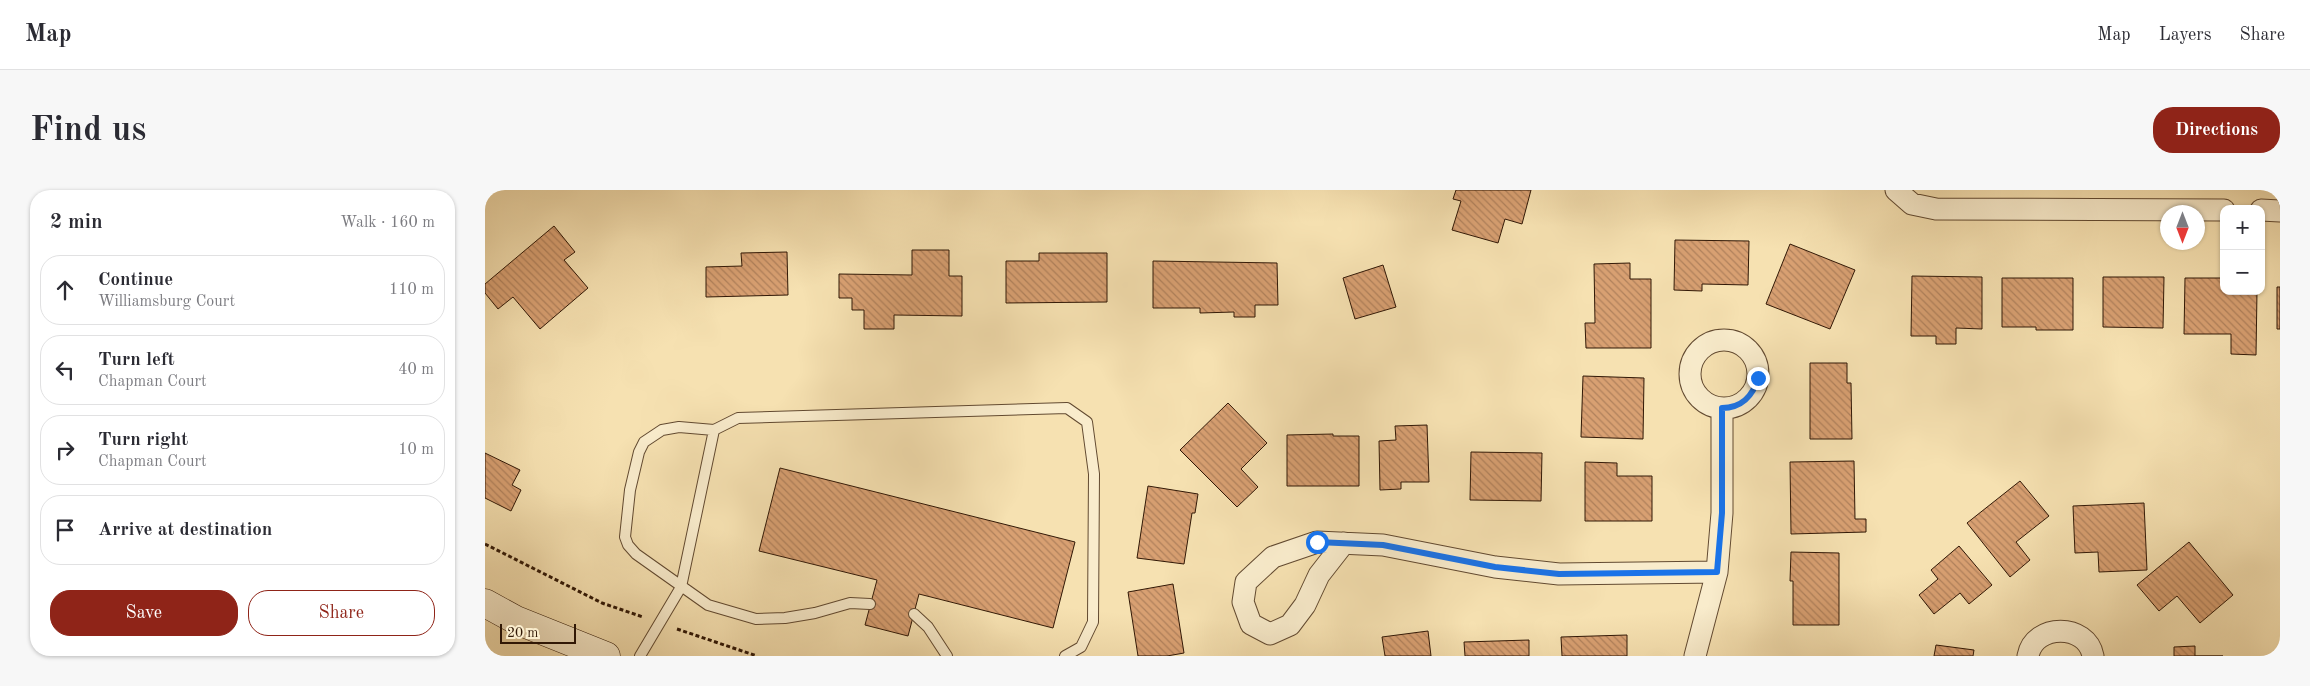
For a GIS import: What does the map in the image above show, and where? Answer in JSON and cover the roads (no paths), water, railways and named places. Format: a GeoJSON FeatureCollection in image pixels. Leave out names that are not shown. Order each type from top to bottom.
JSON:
{"type":"FeatureCollection","features":[{"type":"Feature","properties":{"kind":"main road"},"geometry":{"type":"LineString","coordinates":[[485,603],[516,620],[605,656]]}},
{"type":"Feature","properties":{"kind":"street"},"geometry":{"type":"LineString","coordinates":[[1896,190],[1913,204],[1936,209],[2220,210]]}},
{"type":"Feature","properties":{"kind":"street"},"geometry":{"type":"LineString","coordinates":[[2265,210],[2280,210]]}},
{"type":"Feature","properties":{"kind":"street"},"geometry":{"type":"LineString","coordinates":[[1695,656],[1717,572],[1722,513],[1722,408]]}},
{"type":"Feature","properties":{"kind":"street"},"geometry":{"type":"LineString","coordinates":[[1344,543],[1319,575],[1305,605],[1290,625],[1270,634],[1251,624],[1243,602],[1246,582],[1273,557],[1317,542],[1344,543],[1383,545],[1495,567],[1559,574],[1717,572]]}},
{"type":"Feature","properties":{"kind":"street"},"geometry":{"type":"LineString","coordinates":[[2028,656],[2035,642],[2042,636],[2053,631],[2068,631],[2079,635],[2086,642],[2093,656]]}},
{"type":"Feature","properties":{"kind":"lane"},"geometry":{"type":"LineString","coordinates":[[870,604],[850,603],[815,613],[785,618],[756,619],[708,605],[681,587],[636,554],[628,545],[625,537],[630,490],[639,452],[644,442],[662,430],[679,427],[714,430],[737,418],[1067,408],[1087,422],[1094,474],[1093,622],[1081,647],[1065,656]]}},
{"type":"Feature","properties":{"kind":"lane"},"geometry":{"type":"LineString","coordinates":[[640,656],[681,587],[714,430]]}},
{"type":"Feature","properties":{"kind":"lane"},"geometry":{"type":"LineString","coordinates":[[914,614],[928,627],[947,656]]}}]}
